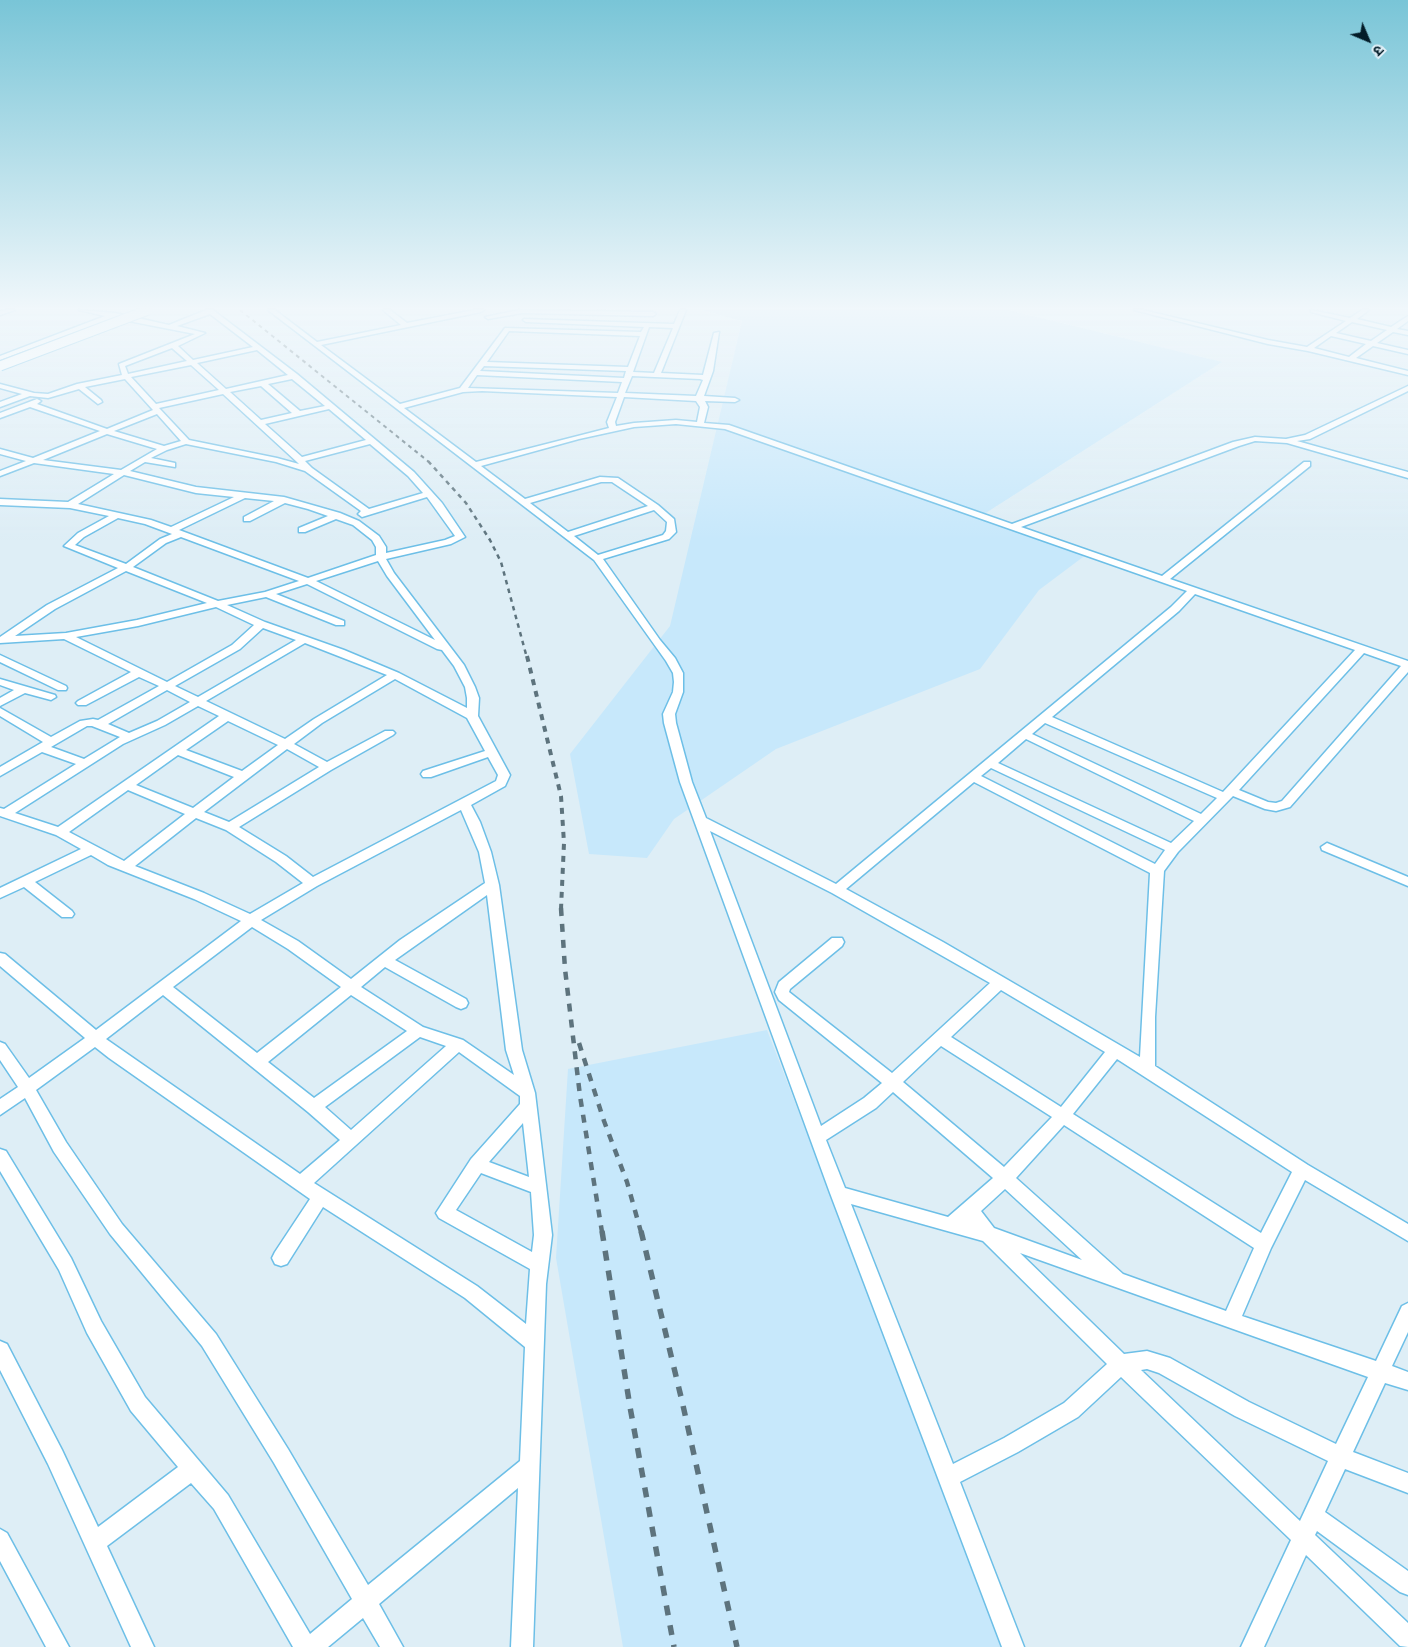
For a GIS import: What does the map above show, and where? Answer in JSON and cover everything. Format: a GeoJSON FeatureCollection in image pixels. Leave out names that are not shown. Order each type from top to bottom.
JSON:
{"type":"FeatureCollection","features":[{"type":"Feature","properties":{"kind":"street"},"geometry":{"type":"LineString","coordinates":[[3,387],[29,394],[48,396]]}},
{"type":"Feature","properties":{"kind":"street"},"geometry":{"type":"LineString","coordinates":[[0,416],[48,396],[77,387]]}},
{"type":"Feature","properties":{"kind":"street"},"geometry":{"type":"LineString","coordinates":[[81,387],[98,402]]}},
{"type":"Feature","properties":{"kind":"street"},"geometry":{"type":"LineString","coordinates":[[136,387],[186,442]]}},
{"type":"Feature","properties":{"kind":"street"},"geometry":{"type":"LineString","coordinates":[[218,387],[309,470],[368,512]]}},
{"type":"Feature","properties":{"kind":"street"},"geometry":{"type":"LineString","coordinates":[[0,474],[109,431],[156,408],[248,387]]}},
{"type":"Feature","properties":{"kind":"street"},"geometry":{"type":"LineString","coordinates":[[265,387],[298,414]]}},
{"type":"Feature","properties":{"kind":"street"},"geometry":{"type":"LineString","coordinates":[[1,643],[21,638],[66,636],[138,624],[184,611],[267,594],[306,580],[381,558],[448,542],[460,537],[429,494],[411,474],[306,387]]}},
{"type":"Feature","properties":{"kind":"street"},"geometry":{"type":"LineString","coordinates":[[373,387],[597,558],[656,642],[671,660],[678,673],[678,692],[669,714],[686,782],[816,1137],[1013,1647]]}},
{"type":"Feature","properties":{"kind":"street"},"geometry":{"type":"LineString","coordinates":[[613,429],[611,422],[624,387]]}},
{"type":"Feature","properties":{"kind":"street"},"geometry":{"type":"LineString","coordinates":[[699,399],[704,387]]}},
{"type":"Feature","properties":{"kind":"street"},"geometry":{"type":"LineString","coordinates":[[1286,441],[1311,435],[1408,388]]}},
{"type":"Feature","properties":{"kind":"street"},"geometry":{"type":"LineString","coordinates":[[399,407],[463,390],[493,389],[735,400]]}},
{"type":"Feature","properties":{"kind":"street"},"geometry":{"type":"LineString","coordinates":[[0,405],[29,394]]}},
{"type":"Feature","properties":{"kind":"street"},"geometry":{"type":"LineString","coordinates":[[699,399],[703,403],[704,408],[700,424]]}},
{"type":"Feature","properties":{"kind":"street"},"geometry":{"type":"LineString","coordinates":[[30,404],[152,446],[164,448]]}},
{"type":"Feature","properties":{"kind":"street"},"geometry":{"type":"LineString","coordinates":[[259,423],[329,407]]}},
{"type":"Feature","properties":{"kind":"street"},"geometry":{"type":"LineString","coordinates":[[476,465],[613,429],[660,422],[700,424],[738,430],[1408,665],[1286,804],[1276,807],[1228,794],[1044,718]]}},
{"type":"Feature","properties":{"kind":"street"},"geometry":{"type":"LineString","coordinates":[[1015,526],[1236,444],[1255,439],[1286,441],[1408,475]]}},
{"type":"Feature","properties":{"kind":"street"},"geometry":{"type":"LineString","coordinates":[[300,460],[372,441]]}},
{"type":"Feature","properties":{"kind":"street"},"geometry":{"type":"LineString","coordinates":[[70,505],[143,459],[164,448],[186,442],[277,460],[309,470]]}},
{"type":"Feature","properties":{"kind":"street"},"geometry":{"type":"LineString","coordinates":[[0,451],[35,461],[135,474],[196,490],[284,500],[347,518],[376,538],[381,547],[381,558],[390,574],[459,665],[470,687],[473,698],[472,716]]}},
{"type":"Feature","properties":{"kind":"street"},"geometry":{"type":"LineString","coordinates":[[143,459],[172,466]]}},
{"type":"Feature","properties":{"kind":"street"},"geometry":{"type":"LineString","coordinates":[[1163,580],[1307,464]]}},
{"type":"Feature","properties":{"kind":"street"},"geometry":{"type":"LineString","coordinates":[[524,502],[600,480],[610,479],[615,480],[655,507],[671,522],[672,532],[660,539],[597,558]]}},
{"type":"Feature","properties":{"kind":"street"},"geometry":{"type":"LineString","coordinates":[[347,518],[429,494]]}},
{"type":"Feature","properties":{"kind":"street"},"geometry":{"type":"LineString","coordinates":[[1,643],[51,607],[127,566],[175,532],[245,495]]}},
{"type":"Feature","properties":{"kind":"street"},"geometry":{"type":"LineString","coordinates":[[247,519],[284,500]]}},
{"type":"Feature","properties":{"kind":"street"},"geometry":{"type":"LineString","coordinates":[[0,502],[70,505],[138,520],[175,532],[306,580],[446,649]]}},
{"type":"Feature","properties":{"kind":"street"},"geometry":{"type":"LineString","coordinates":[[567,535],[655,507]]}},
{"type":"Feature","properties":{"kind":"street"},"geometry":{"type":"LineString","coordinates":[[302,530],[337,515]]}},
{"type":"Feature","properties":{"kind":"street"},"geometry":{"type":"LineString","coordinates":[[0,1108],[95,1039],[251,920],[312,883],[501,783],[504,775],[472,716],[456,706],[395,675],[340,652],[261,624],[127,566],[69,546],[81,534],[116,516]]}},
{"type":"Feature","properties":{"kind":"street"},"geometry":{"type":"LineString","coordinates":[[837,890],[1175,609],[1193,591]]}},
{"type":"Feature","properties":{"kind":"street"},"geometry":{"type":"LineString","coordinates":[[267,594],[340,623]]}},
{"type":"Feature","properties":{"kind":"street"},"geometry":{"type":"LineString","coordinates":[[100,724],[236,647],[261,624]]}},
{"type":"Feature","properties":{"kind":"street"},"geometry":{"type":"LineString","coordinates":[[66,636],[286,744],[327,767]]}},
{"type":"Feature","properties":{"kind":"street"},"geometry":{"type":"LineString","coordinates":[[3,812],[84,762],[129,737],[147,730],[305,639]]}},
{"type":"Feature","properties":{"kind":"street"},"geometry":{"type":"LineString","coordinates":[[1147,1069],[1148,1017],[1157,871],[1172,849],[1228,794],[1362,649]]}},
{"type":"Feature","properties":{"kind":"street"},"geometry":{"type":"LineString","coordinates":[[0,658],[62,688]]}},
{"type":"Feature","properties":{"kind":"street"},"geometry":{"type":"LineString","coordinates":[[82,704],[140,672]]}},
{"type":"Feature","properties":{"kind":"street"},"geometry":{"type":"LineString","coordinates":[[125,867],[318,721],[395,675]]}},
{"type":"Feature","properties":{"kind":"street"},"geometry":{"type":"LineString","coordinates":[[0,682],[51,697]]}},
{"type":"Feature","properties":{"kind":"street"},"geometry":{"type":"LineString","coordinates":[[0,702],[23,688]]}},
{"type":"Feature","properties":{"kind":"street"},"geometry":{"type":"LineString","coordinates":[[0,711],[46,745],[84,762]]}},
{"type":"Feature","properties":{"kind":"street"},"geometry":{"type":"LineString","coordinates":[[60,832],[227,716]]}},
{"type":"Feature","properties":{"kind":"street"},"geometry":{"type":"LineString","coordinates":[[0,772],[84,723],[93,722],[100,724],[129,737]]}},
{"type":"Feature","properties":{"kind":"street"},"geometry":{"type":"LineString","coordinates":[[230,827],[327,767],[389,733]]}},
{"type":"Feature","properties":{"kind":"street"},"geometry":{"type":"LineString","coordinates":[[1024,734],[1201,819]]}},
{"type":"Feature","properties":{"kind":"street"},"geometry":{"type":"LineString","coordinates":[[178,751],[243,776]]}},
{"type":"Feature","properties":{"kind":"street"},"geometry":{"type":"LineString","coordinates":[[427,774],[492,752]]}},
{"type":"Feature","properties":{"kind":"street"},"geometry":{"type":"LineString","coordinates":[[0,760],[12,765]]}},
{"type":"Feature","properties":{"kind":"street"},"geometry":{"type":"LineString","coordinates":[[989,763],[1172,849]]}},
{"type":"Feature","properties":{"kind":"street"},"geometry":{"type":"LineString","coordinates":[[973,777],[1157,871]]}},
{"type":"Feature","properties":{"kind":"street"},"geometry":{"type":"LineString","coordinates":[[128,786],[230,827],[281,859],[312,883]]}},
{"type":"Feature","properties":{"kind":"street"},"geometry":{"type":"LineString","coordinates":[[464,803],[474,822],[485,852],[492,885],[514,1050],[528,1099],[543,1235],[534,1343],[522,1647]]}},
{"type":"Feature","properties":{"kind":"street"},"geometry":{"type":"LineString","coordinates":[[3,812],[60,832],[90,850],[125,867],[199,896],[251,920],[293,945],[377,1006],[418,1031],[458,1044],[528,1099]]}},
{"type":"Feature","properties":{"kind":"street"},"geometry":{"type":"LineString","coordinates":[[701,821],[837,890],[1147,1069],[1302,1170],[1408,1233]]}},
{"type":"Feature","properties":{"kind":"street"},"geometry":{"type":"LineString","coordinates":[[1328,847],[1408,882]]}},
{"type":"Feature","properties":{"kind":"street"},"geometry":{"type":"LineString","coordinates":[[0,893],[90,850]]}},
{"type":"Feature","properties":{"kind":"street"},"geometry":{"type":"LineString","coordinates":[[26,881],[67,914]]}},
{"type":"Feature","properties":{"kind":"street"},"geometry":{"type":"LineString","coordinates":[[257,1062],[433,923],[492,885]]}},
{"type":"Feature","properties":{"kind":"street"},"geometry":{"type":"LineString","coordinates":[[837,942],[784,986],[782,992],[797,1007],[892,1082],[1005,1178],[1120,1282]]}},
{"type":"Feature","properties":{"kind":"street"},"geometry":{"type":"LineString","coordinates":[[0,958],[95,1039],[301,1184],[471,1292],[534,1343]]}},
{"type":"Feature","properties":{"kind":"street"},"geometry":{"type":"LineString","coordinates":[[384,960],[461,1003]]}},
{"type":"Feature","properties":{"kind":"street"},"geometry":{"type":"LineString","coordinates":[[816,1137],[857,1112],[941,1038],[999,983]]}},
{"type":"Feature","properties":{"kind":"street"},"geometry":{"type":"LineString","coordinates":[[163,987],[314,1107],[350,1140]]}},
{"type":"Feature","properties":{"kind":"street"},"geometry":{"type":"LineString","coordinates":[[314,1107],[418,1031]]}},
{"type":"Feature","properties":{"kind":"street"},"geometry":{"type":"LineString","coordinates":[[941,1038],[1264,1245]]}},
{"type":"Feature","properties":{"kind":"street"},"geometry":{"type":"LineString","coordinates":[[301,1184],[458,1044]]}},
{"type":"Feature","properties":{"kind":"street"},"geometry":{"type":"LineString","coordinates":[[0,1048],[27,1088],[60,1147],[116,1229],[209,1340],[392,1647]]}},
{"type":"Feature","properties":{"kind":"street"},"geometry":{"type":"LineString","coordinates":[[950,1225],[970,1210],[1005,1178],[1062,1117],[1114,1050]]}},
{"type":"Feature","properties":{"kind":"street"},"geometry":{"type":"LineString","coordinates":[[528,1099],[477,1164],[445,1213],[539,1265]]}},
{"type":"Feature","properties":{"kind":"street"},"geometry":{"type":"LineString","coordinates":[[0,1156],[65,1264],[94,1328],[138,1404],[221,1502],[305,1647]]}},
{"type":"Feature","properties":{"kind":"street"},"geometry":{"type":"LineString","coordinates":[[477,1164],[539,1188]]}},
{"type":"Feature","properties":{"kind":"street"},"geometry":{"type":"LineString","coordinates":[[1231,1321],[1264,1245],[1302,1170]]}},
{"type":"Feature","properties":{"kind":"street"},"geometry":{"type":"LineString","coordinates":[[838,1192],[950,1225],[988,1234],[1231,1321],[1408,1381]]}},
{"type":"Feature","properties":{"kind":"street"},"geometry":{"type":"LineString","coordinates":[[281,1258],[302,1223],[321,1197]]}},
{"type":"Feature","properties":{"kind":"street"},"geometry":{"type":"LineString","coordinates":[[970,1210],[988,1234],[1121,1364],[1302,1539],[1408,1638]]}},
{"type":"Feature","properties":{"kind":"street"},"geometry":{"type":"LineString","coordinates":[[1252,1647],[1408,1312]]}},
{"type":"Feature","properties":{"kind":"street"},"geometry":{"type":"LineString","coordinates":[[0,1350],[55,1457],[143,1647]]}},
{"type":"Feature","properties":{"kind":"street"},"geometry":{"type":"LineString","coordinates":[[948,1477],[1011,1445],[1071,1410],[1121,1364],[1147,1360],[1163,1365],[1242,1409],[1341,1457],[1408,1483]]}},
{"type":"Feature","properties":{"kind":"street"},"geometry":{"type":"LineString","coordinates":[[311,1647],[530,1465]]}},
{"type":"Feature","properties":{"kind":"street"},"geometry":{"type":"LineString","coordinates":[[94,1544],[193,1469]]}},
{"type":"Feature","properties":{"kind":"street"},"geometry":{"type":"LineString","coordinates":[[1313,1516],[1408,1584]]}},
{"type":"Feature","properties":{"kind":"street"},"geometry":{"type":"LineString","coordinates":[[0,1540],[58,1647]]}},
{"type":"Feature","properties":{"kind":"shaded area"},"geometry":{"type":"Polygon","coordinates":[[[726,387],[1183,387],[981,516],[1087,554],[1039,590],[980,669],[776,749],[674,819],[647,858],[589,854],[570,754],[670,626],[726,387]]]}},
{"type":"Feature","properties":{"kind":"shaded area"},"geometry":{"type":"Polygon","coordinates":[[[767,1030],[1006,1647],[623,1647],[556,1258],[568,1069],[767,1030]]]}},
{"type":"Feature","properties":{"kind":"railway"},"geometry":{"type":"LineString","coordinates":[[336,387],[429,462]]}},
{"type":"Feature","properties":{"kind":"railway"},"geometry":{"type":"LineString","coordinates":[[429,462],[466,503],[490,540],[501,562],[527,658]]}},
{"type":"Feature","properties":{"kind":"railway"},"geometry":{"type":"LineString","coordinates":[[527,656],[561,796],[564,843],[561,908]]}},
{"type":"Feature","properties":{"kind":"railway"},"geometry":{"type":"LineString","coordinates":[[561,908],[565,969],[580,1096],[602,1232]]}},
{"type":"Feature","properties":{"kind":"railway"},"geometry":{"type":"LineString","coordinates":[[579,1043],[604,1121],[627,1182],[641,1232]]}},
{"type":"Feature","properties":{"kind":"railway"},"geometry":{"type":"LineString","coordinates":[[602,1231],[630,1407],[674,1647]]}},
{"type":"Feature","properties":{"kind":"railway"},"geometry":{"type":"LineString","coordinates":[[641,1231],[682,1401],[737,1647]]}}]}
